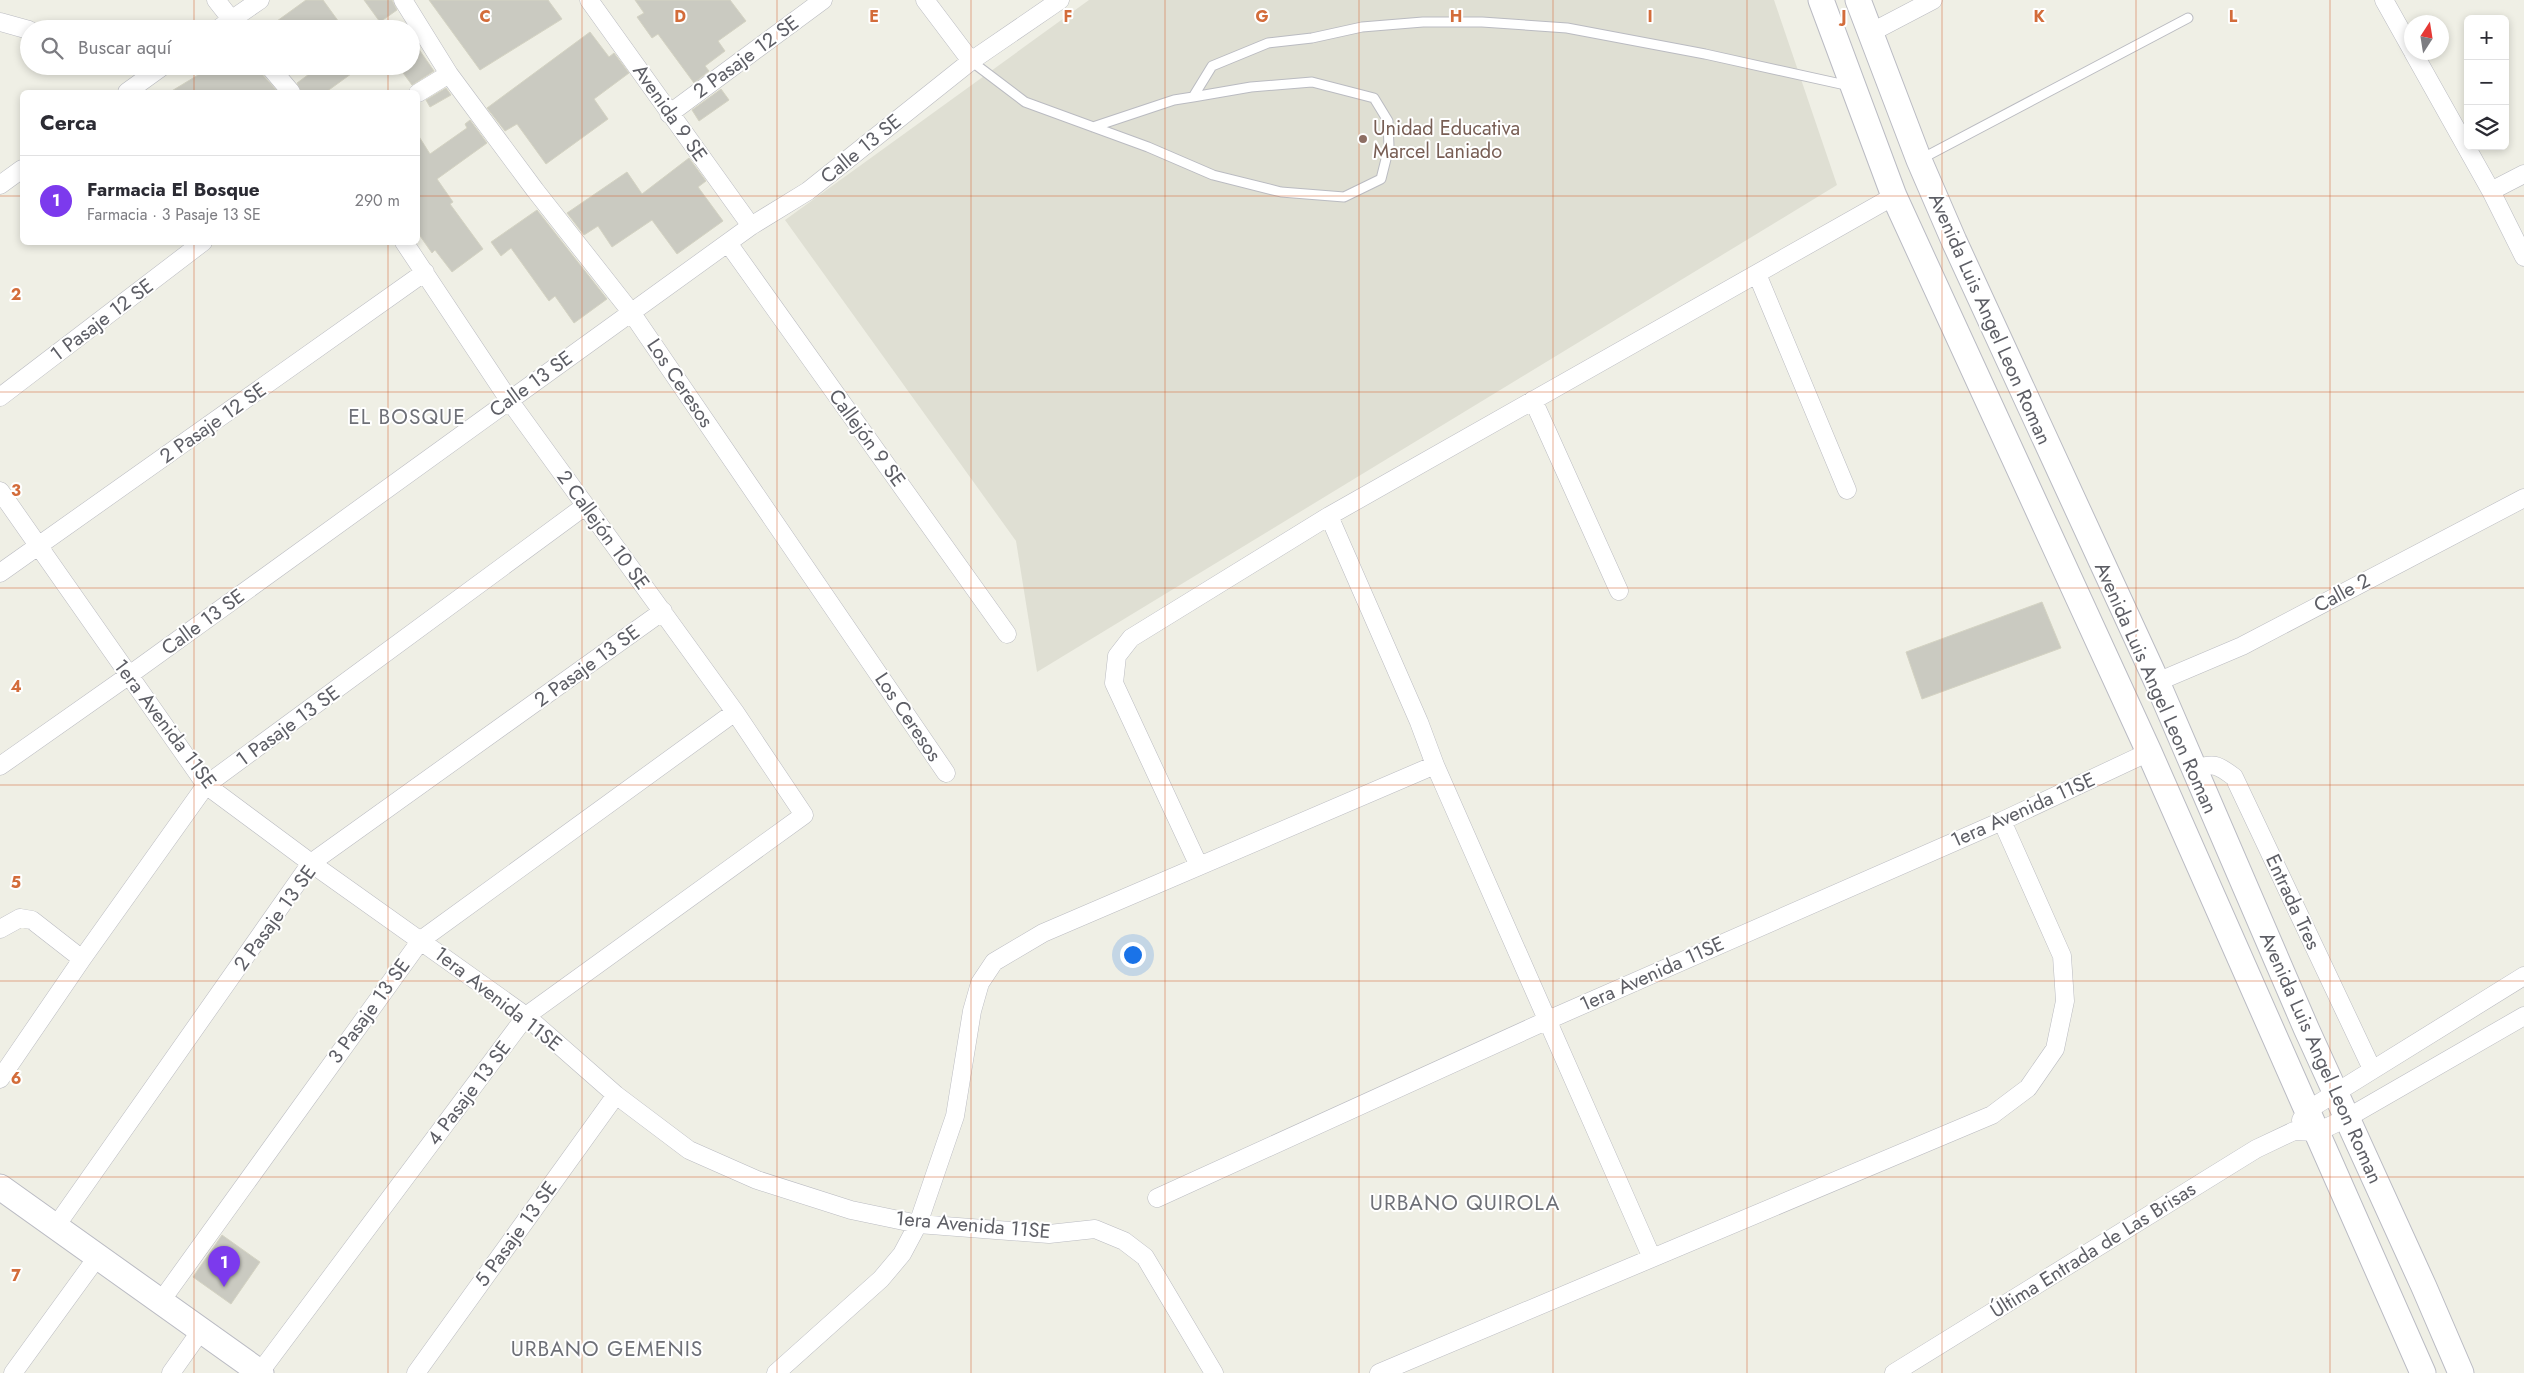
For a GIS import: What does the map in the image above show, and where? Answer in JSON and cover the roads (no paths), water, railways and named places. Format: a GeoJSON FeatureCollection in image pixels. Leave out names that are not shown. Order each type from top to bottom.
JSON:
{"type":"FeatureCollection","features":[{"type":"Feature","properties":{"kind":"main road","name":"Avenida Luis Angel Leon Roman"},"geometry":{"type":"LineString","coordinates":[[1821,0],[1894,196],[2149,752],[2306,1124],[2423,1373]]}},
{"type":"Feature","properties":{"kind":"main road","name":"Avenida Luis Angel Leon Roman"},"geometry":{"type":"LineString","coordinates":[[1858,0],[1919,160],[2157,682],[2193,769],[2461,1373]]}},
{"type":"Feature","properties":{"kind":"main road"},"geometry":{"type":"LineString","coordinates":[[0,1188],[202,1329],[260,1372]]}},
{"type":"Feature","properties":{"kind":"street"},"geometry":{"type":"LineString","coordinates":[[216,0],[226,20]]}},
{"type":"Feature","properties":{"kind":"street"},"geometry":{"type":"LineString","coordinates":[[236,20],[260,0]]}},
{"type":"Feature","properties":{"kind":"street","name":"Los Ceresos"},"geometry":{"type":"LineString","coordinates":[[403,0],[416,20]]}},
{"type":"Feature","properties":{"kind":"street","name":"2 Pasaje 12 SE"},"geometry":{"type":"LineString","coordinates":[[669,114],[823,0]]}},
{"type":"Feature","properties":{"kind":"street"},"geometry":{"type":"LineString","coordinates":[[924,0],[971,60]]}},
{"type":"Feature","properties":{"kind":"street","name":"Calle 13 SE"},"geometry":{"type":"LineString","coordinates":[[0,766],[128,676],[751,226],[808,191],[971,60],[1060,0]]}},
{"type":"Feature","properties":{"kind":"street"},"geometry":{"type":"LineString","coordinates":[[1870,33],[1933,0]]}},
{"type":"Feature","properties":{"kind":"street"},"geometry":{"type":"LineString","coordinates":[[2384,0],[2404,36]]}},
{"type":"Feature","properties":{"kind":"street","name":"Avenida 9 SE"},"geometry":{"type":"LineString","coordinates":[[593,1],[669,114],[751,226]]}},
{"type":"Feature","properties":{"kind":"street"},"geometry":{"type":"LineString","coordinates":[[0,22],[20,28]]}},
{"type":"Feature","properties":{"kind":"street","name":"Los Ceresos"},"geometry":{"type":"LineString","coordinates":[[420,27],[450,74],[535,190],[631,312],[946,773]]}},
{"type":"Feature","properties":{"kind":"street"},"geometry":{"type":"LineString","coordinates":[[2417,60],[2491,191],[2524,257]]}},
{"type":"Feature","properties":{"kind":"street"},"geometry":{"type":"LineString","coordinates":[[420,92],[450,74]]}},
{"type":"Feature","properties":{"kind":"street"},"geometry":{"type":"LineString","coordinates":[[130,90],[150,75]]}},
{"type":"Feature","properties":{"kind":"street"},"geometry":{"type":"LineString","coordinates":[[277,75],[289,90]]}},
{"type":"Feature","properties":{"kind":"street"},"geometry":{"type":"LineString","coordinates":[[0,185],[20,170]]}},
{"type":"Feature","properties":{"kind":"street"},"geometry":{"type":"LineString","coordinates":[[2491,191],[2524,174]]}},
{"type":"Feature","properties":{"kind":"street"},"geometry":{"type":"LineString","coordinates":[[1199,866],[1114,683],[1117,656],[1131,638],[1329,516],[1894,196]]}},
{"type":"Feature","properties":{"kind":"street","name":"Callejón 9 SE"},"geometry":{"type":"LineString","coordinates":[[728,243],[1007,634]]}},
{"type":"Feature","properties":{"kind":"street","name":"1 Pasaje 12 SE"},"geometry":{"type":"LineString","coordinates":[[0,397],[200,245]]}},
{"type":"Feature","properties":{"kind":"street","name":"2 Callejón 10 SE"},"geometry":{"type":"LineString","coordinates":[[406,245],[509,400],[735,712],[804,815]]}},
{"type":"Feature","properties":{"kind":"street","name":"2 Pasaje 12 SE"},"geometry":{"type":"LineString","coordinates":[[0,573],[425,272]]}},
{"type":"Feature","properties":{"kind":"street"},"geometry":{"type":"LineString","coordinates":[[1757,274],[1848,490]]}},
{"type":"Feature","properties":{"kind":"street"},"geometry":{"type":"LineString","coordinates":[[1533,400],[1619,591]]}},
{"type":"Feature","properties":{"kind":"street","name":"1era Avenida 11SE"},"geometry":{"type":"LineString","coordinates":[[0,491],[37,547],[206,785],[311,863],[526,1016],[616,1095],[689,1150],[757,1180],[851,1210],[918,1224],[1049,1234],[1095,1229],[1124,1240],[1145,1257],[1214,1373]]}},
{"type":"Feature","properties":{"kind":"street","name":"Calle 2"},"geometry":{"type":"LineString","coordinates":[[2157,682],[2242,646],[2524,498]]}},
{"type":"Feature","properties":{"kind":"street","name":"1 Pasaje 13 SE"},"geometry":{"type":"LineString","coordinates":[[0,1079],[82,959],[206,785],[585,506]]}},
{"type":"Feature","properties":{"kind":"street"},"geometry":{"type":"LineString","coordinates":[[1329,516],[1419,722],[1435,765],[1652,1258]]}},
{"type":"Feature","properties":{"kind":"street","name":"2 Pasaje 13 SE"},"geometry":{"type":"LineString","coordinates":[[56,1226],[311,863],[663,611]]}},
{"type":"Feature","properties":{"kind":"street","name":"3 Pasaje 13 SE"},"geometry":{"type":"LineString","coordinates":[[162,1301],[421,940],[735,712]]}},
{"type":"Feature","properties":{"kind":"street","name":"1era Avenida 11SE"},"geometry":{"type":"LineString","coordinates":[[1157,1198],[1548,1020],[2002,821],[2149,752]]}},
{"type":"Feature","properties":{"kind":"street"},"geometry":{"type":"LineString","coordinates":[[776,1373],[881,1279],[902,1254],[918,1224],[956,1116],[972,1011],[980,983],[994,962],[1043,934],[1435,765]]}},
{"type":"Feature","properties":{"kind":"street","name":"Entrada Tres"},"geometry":{"type":"LineString","coordinates":[[2193,769],[2207,765],[2219,765],[2234,778],[2372,1069]]}},
{"type":"Feature","properties":{"kind":"street","name":"4 Pasaje 13 SE"},"geometry":{"type":"LineString","coordinates":[[260,1372],[526,1016],[804,815]]}},
{"type":"Feature","properties":{"kind":"street"},"geometry":{"type":"LineString","coordinates":[[1379,1373],[1992,1115],[2028,1088],[2055,1049],[2065,1001],[2062,956],[2002,821]]}},
{"type":"Feature","properties":{"kind":"street"},"geometry":{"type":"LineString","coordinates":[[0,929],[20,918],[32,920],[82,959]]}},
{"type":"Feature","properties":{"kind":"street","name":"Última Entrada de Las Brisas"},"geometry":{"type":"LineString","coordinates":[[2306,1124],[2336,1094],[2372,1069],[2524,976]]}},
{"type":"Feature","properties":{"kind":"street","name":"Última Entrada de Las Brisas"},"geometry":{"type":"LineString","coordinates":[[1894,1373],[2256,1149],[2306,1124],[2347,1118],[2524,1016]]}},
{"type":"Feature","properties":{"kind":"street","name":"5 Pasaje 13 SE"},"geometry":{"type":"LineString","coordinates":[[416,1373],[616,1095]]}},
{"type":"Feature","properties":{"kind":"street"},"geometry":{"type":"LineString","coordinates":[[13,1373],[98,1256]]}},
{"type":"Feature","properties":{"kind":"street"},"geometry":{"type":"LineString","coordinates":[[171,1373],[202,1329]]}},
{"type":"Feature","properties":{"kind":"lane"},"geometry":{"type":"LineString","coordinates":[[1919,160],[2188,18]]}},
{"type":"Feature","properties":{"kind":"lane"},"geometry":{"type":"LineString","coordinates":[[1193,97],[1212,66],[1268,43],[1312,38],[1362,27],[1423,22],[1482,22],[1567,28],[1705,54],[1853,86]]}},
{"type":"Feature","properties":{"kind":"lane"},"geometry":{"type":"LineString","coordinates":[[971,60],[1025,102],[1094,126],[1213,175],[1281,192],[1344,197],[1381,179],[1389,147],[1388,121],[1374,98],[1312,82],[1251,87],[1174,100],[1094,126]]}},
{"type":"Feature","properties":{"kind":"place","name":"Unidad Educativa Marcel Laniado"},"geometry":{"type":"Point","coordinates":[1363,139]}},
{"type":"Feature","properties":{"kind":"place","name":"Farmacia El Bosque"},"geometry":{"type":"Point","coordinates":[224,1287]}},
{"type":"Feature","properties":{"kind":"district","name":"EL BOSQUE"},"geometry":{"type":"Point","coordinates":[407,417]}},
{"type":"Feature","properties":{"kind":"district","name":"URBANO QUIROLA"},"geometry":{"type":"Point","coordinates":[1465,1203]}},
{"type":"Feature","properties":{"kind":"district","name":"URBANO GEMENIS"},"geometry":{"type":"Point","coordinates":[607,1349]}}]}
